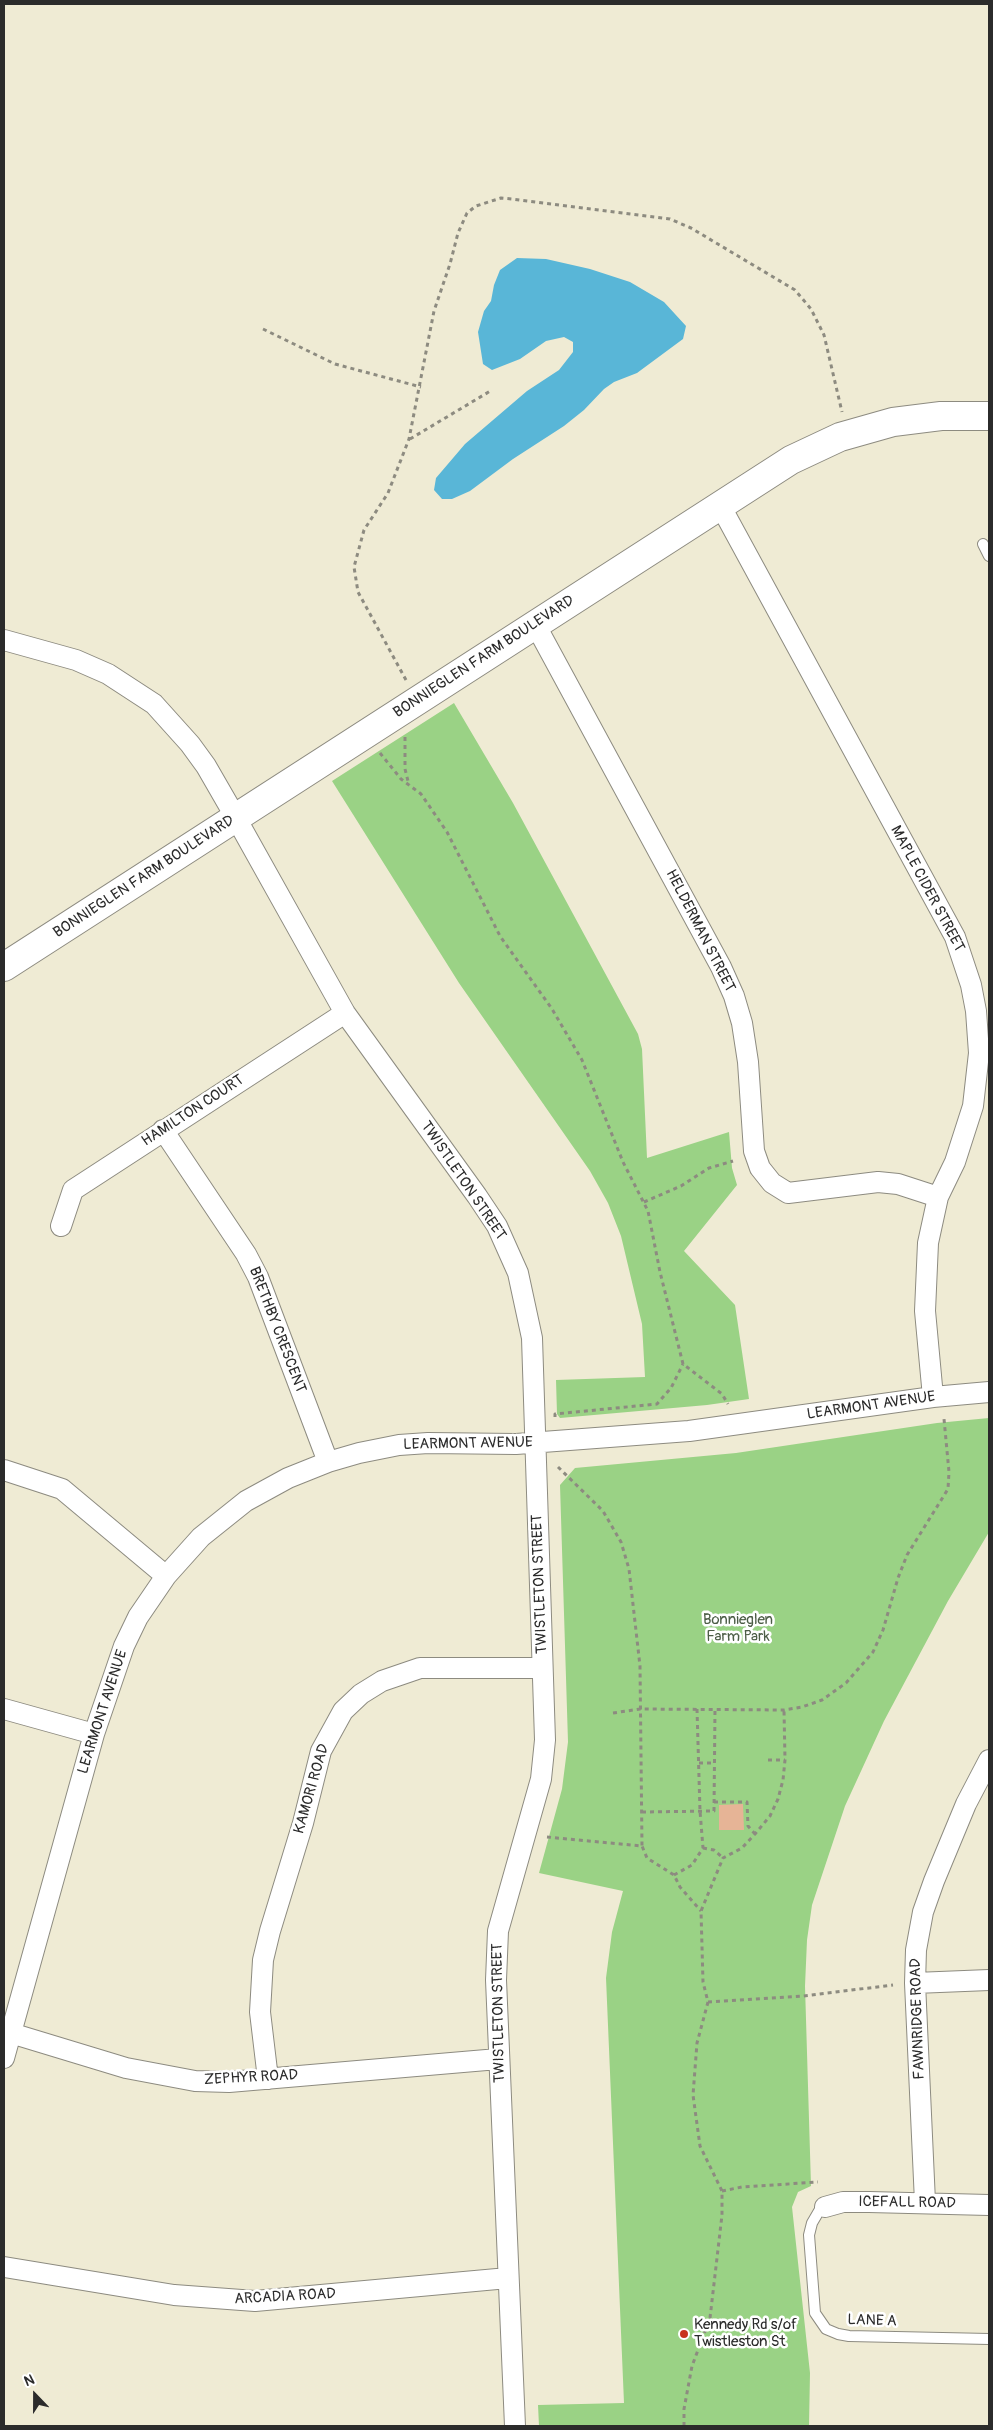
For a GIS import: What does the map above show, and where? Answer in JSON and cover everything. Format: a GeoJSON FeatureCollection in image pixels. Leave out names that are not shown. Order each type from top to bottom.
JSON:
{"type":"FeatureCollection","features":[{"type":"Feature","properties":{"kind":"street","name":"BONNIEGLEN FARM BOULEVARD"},"geometry":{"type":"LineString","coordinates":[[4,967],[791,460],[840,437],[866,428],[917,418],[989,416]]}},
{"type":"Feature","properties":{"kind":"street","name":"MAPLE CIDER STREET"},"geometry":{"type":"LineString","coordinates":[[720,505],[955,937],[965,962],[976,1010],[979,1053],[977,1080],[967,1129],[955,1162],[938,1197],[928,1243],[925,1312],[933,1397]]}},
{"type":"Feature","properties":{"kind":"street","name":"HELDERMAN STREET"},"geometry":{"type":"LineString","coordinates":[[535,624],[633,802],[721,967],[734,996],[742,1023],[748,1062],[754,1151],[760,1168],[772,1183],[788,1193],[878,1182],[898,1184],[938,1197]]}},
{"type":"Feature","properties":{"kind":"street","name":"TWISTLETON STREET"},"geometry":{"type":"LineString","coordinates":[[4,640],[76,660],[108,674],[154,704],[190,744],[206,766],[236,818],[345,1013],[497,1226],[510,1252],[524,1297],[532,1338],[544,1740],[541,1779],[498,1930],[496,1980],[498,2059],[515,2426]]}},
{"type":"Feature","properties":{"kind":"street","name":"HAMILTON COURT"},"geometry":{"type":"LineString","coordinates":[[61,1226],[73,1190],[345,1013]]}},
{"type":"Feature","properties":{"kind":"street","name":"BRETHBY CRESCENT"},"geometry":{"type":"LineString","coordinates":[[163,1130],[246,1254],[258,1276],[328,1462]]}},
{"type":"Feature","properties":{"kind":"street","name":"LEARMONT AVENUE"},"geometry":{"type":"LineString","coordinates":[[4,2058],[7,2032],[94,1734],[124,1646],[138,1617],[166,1576],[201,1537],[246,1501],[288,1478],[328,1462],[359,1452],[399,1445],[428,1443],[535,1443],[716,1429],[933,1397],[989,1392]]}},
{"type":"Feature","properties":{"kind":"street"},"geometry":{"type":"LineString","coordinates":[[4,1470],[62,1489],[166,1576]]}},
{"type":"Feature","properties":{"kind":"street","name":"KAMORI ROAD"},"geometry":{"type":"LineString","coordinates":[[268,2079],[260,2012],[263,1960],[303,1823],[321,1751],[343,1711],[361,1694],[382,1680],[420,1668],[542,1668]]}},
{"type":"Feature","properties":{"kind":"street"},"geometry":{"type":"LineString","coordinates":[[4,1709],[94,1734]]}},
{"type":"Feature","properties":{"kind":"street","name":"FAWNRIDGE ROAD"},"geometry":{"type":"LineString","coordinates":[[925,2202],[915,1982],[916,1950],[923,1912],[966,1804],[989,1760]]}},
{"type":"Feature","properties":{"kind":"street"},"geometry":{"type":"LineString","coordinates":[[915,1982],[989,1980]]}},
{"type":"Feature","properties":{"kind":"street","name":"ZEPHYR ROAD"},"geometry":{"type":"LineString","coordinates":[[7,2032],[126,2068],[187,2079],[229,2082],[498,2059]]}},
{"type":"Feature","properties":{"kind":"street","name":"ICEFALL ROAD"},"geometry":{"type":"LineString","coordinates":[[825,2207],[843,2202],[925,2202],[989,2205]]}},
{"type":"Feature","properties":{"kind":"street","name":"ARCADIA ROAD"},"geometry":{"type":"LineString","coordinates":[[4,2267],[174,2294],[255,2301],[508,2278]]}},
{"type":"Feature","properties":{"kind":"lane"},"geometry":{"type":"LineString","coordinates":[[982,544],[989,556]]}},
{"type":"Feature","properties":{"kind":"lane","name":"LANE A"},"geometry":{"type":"LineString","coordinates":[[825,2207],[819,2212],[812,2223],[809,2235],[815,2312],[826,2329],[849,2336],[989,2339]]}},
{"type":"Feature","properties":{"kind":"path"},"geometry":{"type":"LineString","coordinates":[[406,680],[358,592],[354,567],[364,530],[388,493],[410,439],[434,311],[458,233],[467,213],[476,206],[501,198],[670,219],[691,228],[795,290],[810,309],[824,335],[842,412]]}},
{"type":"Feature","properties":{"kind":"path"},"geometry":{"type":"LineString","coordinates":[[263,329],[335,364],[421,387]]}},
{"type":"Feature","properties":{"kind":"path"},"geometry":{"type":"LineString","coordinates":[[410,439],[492,390]]}},
{"type":"Feature","properties":{"kind":"path"},"geometry":{"type":"LineString","coordinates":[[406,737],[406,769],[410,786]]}},
{"type":"Feature","properties":{"kind":"path"},"geometry":{"type":"LineString","coordinates":[[380,753],[410,786],[421,794],[447,832],[500,936],[569,1036],[582,1060],[623,1162],[648,1210],[660,1272],[683,1364],[722,1394],[728,1404]]}},
{"type":"Feature","properties":{"kind":"path"},"geometry":{"type":"LineString","coordinates":[[644,1202],[681,1186],[709,1168],[733,1162]]}},
{"type":"Feature","properties":{"kind":"path"},"geometry":{"type":"LineString","coordinates":[[555,1420],[555,1414],[657,1404],[671,1388],[683,1364]]}},
{"type":"Feature","properties":{"kind":"path"},"geometry":{"type":"LineString","coordinates":[[613,1713],[640,1709],[784,1710],[802,1707],[822,1700],[846,1683],[873,1652],[883,1630],[906,1556],[948,1489],[949,1472],[944,1419]]}},
{"type":"Feature","properties":{"kind":"path"},"geometry":{"type":"LineString","coordinates":[[558,1467],[603,1511],[621,1542],[629,1569],[640,1666],[642,1846],[647,1858],[674,1875],[680,1887],[701,1911]]}},
{"type":"Feature","properties":{"kind":"path"},"geometry":{"type":"LineString","coordinates":[[674,1875],[692,1865],[703,1848],[697,1709]]}},
{"type":"Feature","properties":{"kind":"path"},"geometry":{"type":"LineString","coordinates":[[642,1812],[714,1811],[715,1709]]}},
{"type":"Feature","properties":{"kind":"path"},"geometry":{"type":"LineString","coordinates":[[684,2426],[684,2408],[692,2366],[710,2318],[722,2215],[722,2191],[700,2146],[692,2094],[698,2043],[708,2002],[703,1982],[701,1911],[723,1858],[742,1848],[770,1816],[778,1799],[783,1780],[785,1760],[784,1710]]}},
{"type":"Feature","properties":{"kind":"path"},"geometry":{"type":"LineString","coordinates":[[768,1760],[785,1760]]}},
{"type":"Feature","properties":{"kind":"path"},"geometry":{"type":"LineString","coordinates":[[699,1763],[713,1763]]}},
{"type":"Feature","properties":{"kind":"path"},"geometry":{"type":"LineString","coordinates":[[714,1802],[747,1802],[748,1826],[755,1834]]}},
{"type":"Feature","properties":{"kind":"path"},"geometry":{"type":"LineString","coordinates":[[547,1837],[642,1846]]}},
{"type":"Feature","properties":{"kind":"path"},"geometry":{"type":"LineString","coordinates":[[703,1848],[714,1850],[723,1858]]}},
{"type":"Feature","properties":{"kind":"path"},"geometry":{"type":"LineString","coordinates":[[708,2002],[803,1996],[893,1985]]}},
{"type":"Feature","properties":{"kind":"path"},"geometry":{"type":"LineString","coordinates":[[722,2191],[742,2187],[818,2182]]}},
{"type":"Feature","properties":{"kind":"green space"},"geometry":{"type":"Polygon","coordinates":[[[454,703],[513,803],[638,1034],[642,1049],[647,1158],[729,1132],[732,1168],[737,1185],[684,1251],[735,1305],[749,1399],[707,1405],[560,1418],[557,1414],[556,1380],[645,1377],[642,1324],[621,1236],[608,1203],[590,1171],[459,983],[332,781],[454,703]]]}},
{"type":"Feature","properties":{"kind":"green space","name":"Bonnieglen Farm Park"},"geometry":{"type":"Polygon","coordinates":[[[989,1418],[989,1532],[948,1601],[884,1721],[845,1806],[812,1905],[807,1940],[805,1986],[811,2186],[798,2192],[792,2207],[810,2373],[809,2426],[539,2426],[538,2405],[624,2403],[606,1978],[612,1932],[623,1891],[539,1873],[562,1789],[568,1742],[560,1485],[575,1468],[736,1453],[937,1423],[989,1418]]]}},
{"type":"Feature","properties":{"kind":"water"},"geometry":{"type":"Polygon","coordinates":[[[517,258],[546,259],[590,269],[630,282],[664,302],[686,326],[683,339],[637,373],[614,382],[604,389],[584,410],[564,426],[513,459],[470,491],[452,499],[442,499],[434,490],[436,478],[465,444],[527,391],[559,370],[573,352],[573,342],[564,337],[546,341],[520,359],[492,370],[483,364],[478,332],[484,311],[491,301],[494,285],[500,270],[517,258]]]}},
{"type":"Feature","properties":{"kind":"building"},"geometry":{"type":"Polygon","coordinates":[[[743,1804],[744,1830],[719,1830],[719,1805],[743,1804]]]}},
{"type":"Feature","properties":{"kind":"place","name":"Kennedy Rd s/of Twistleston St"},"geometry":{"type":"Point","coordinates":[684,2334]}}]}
